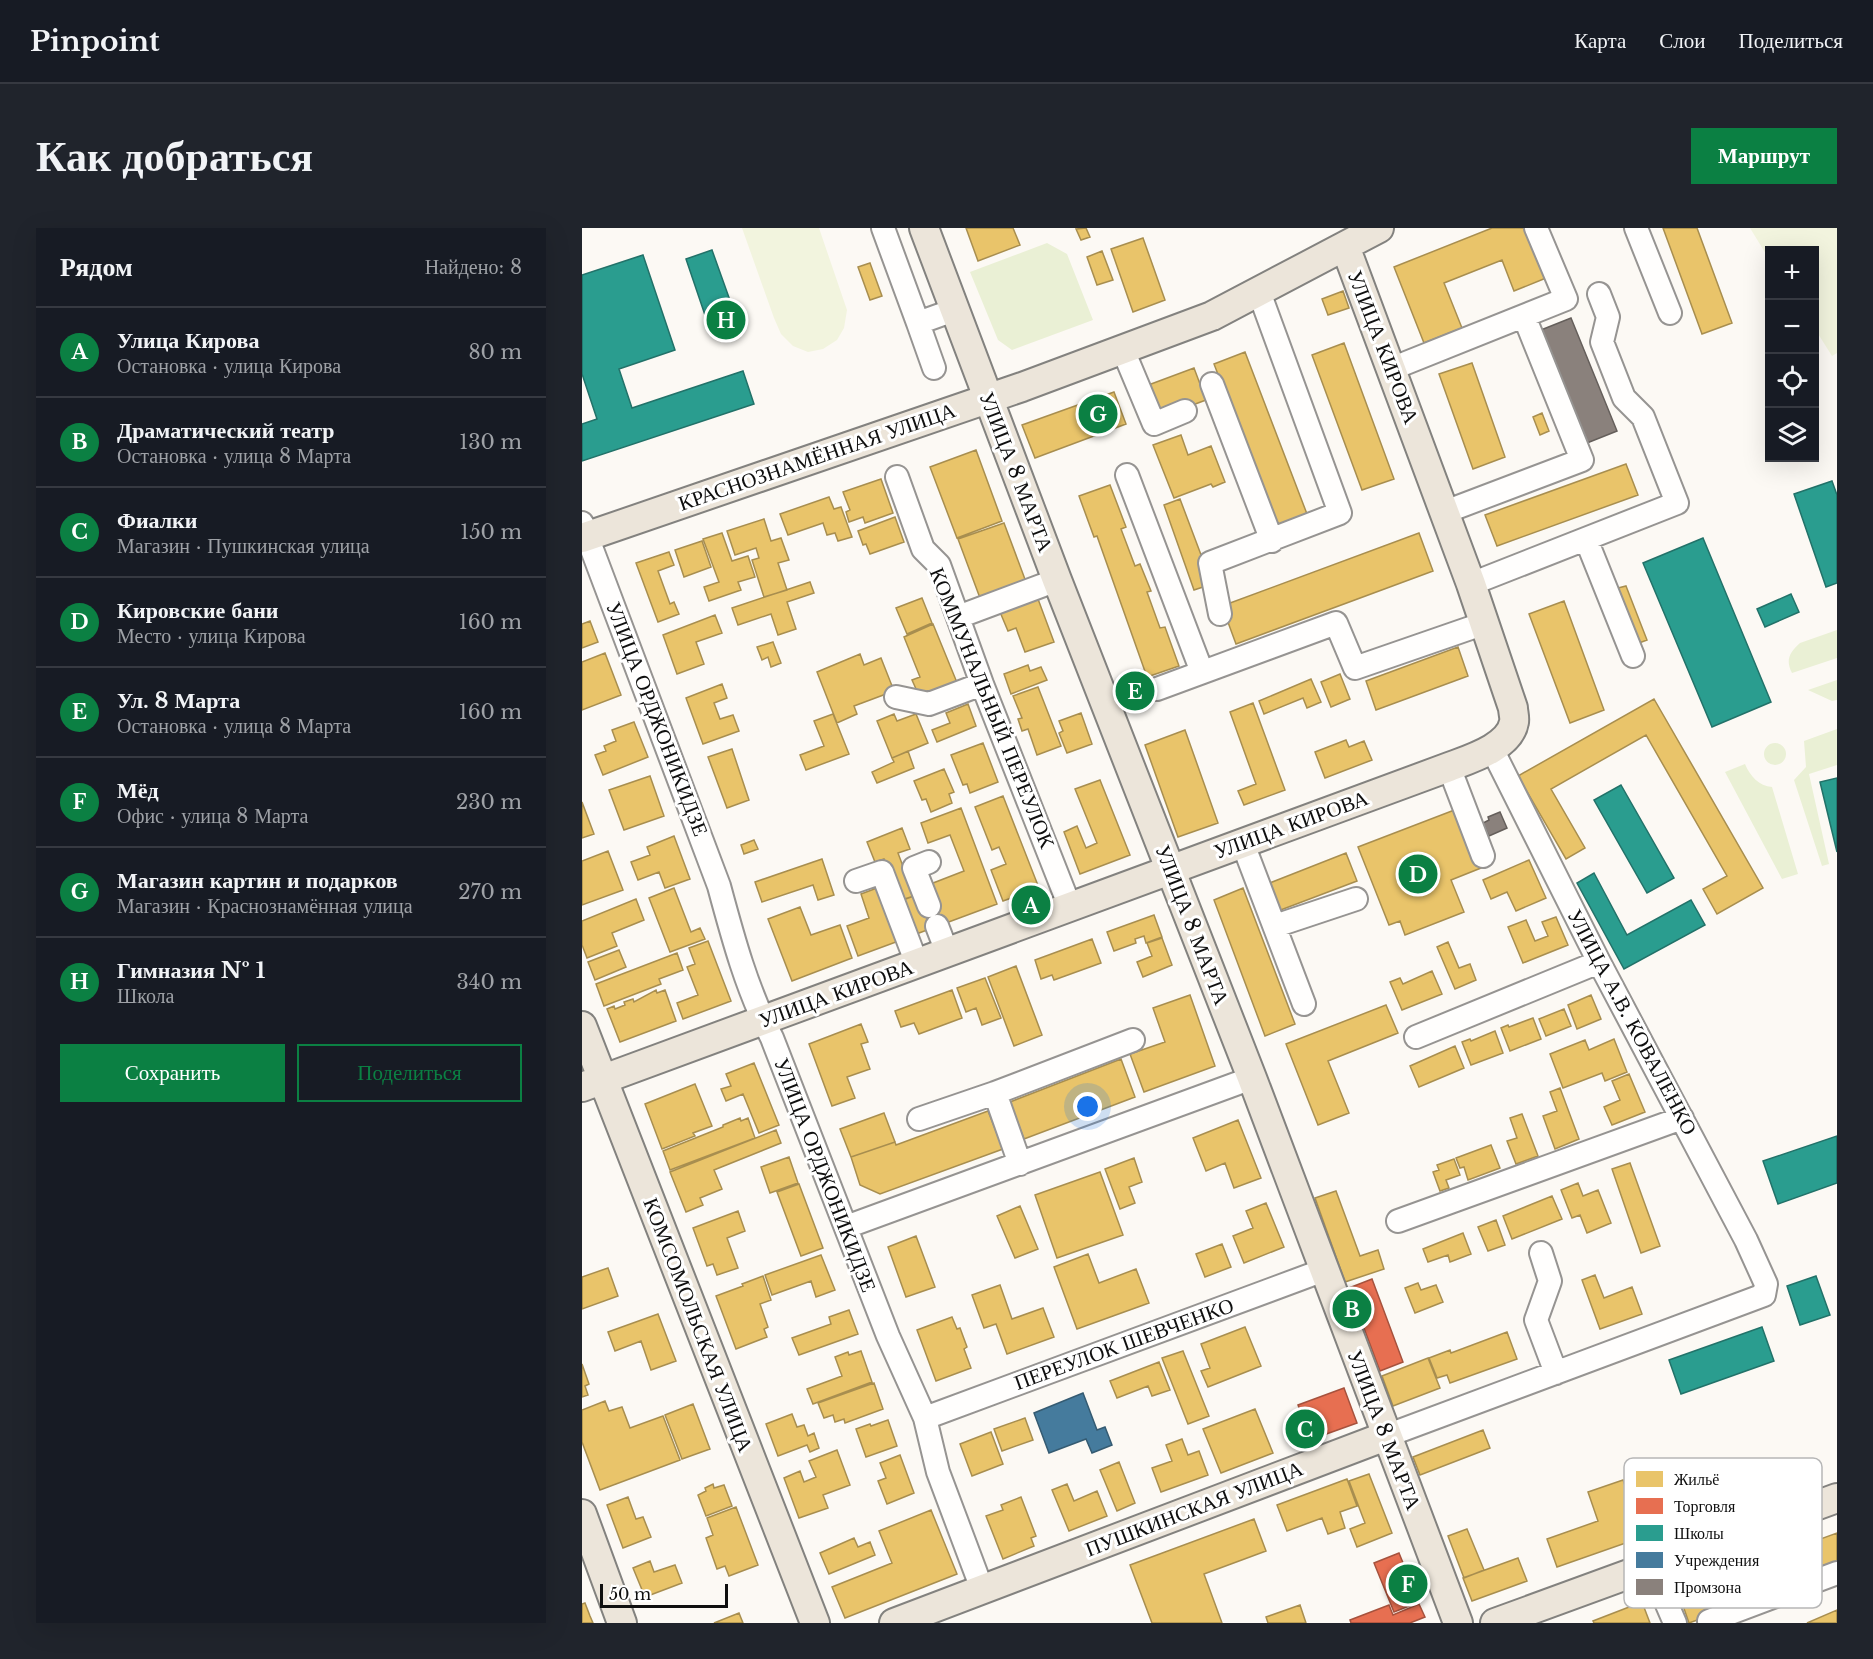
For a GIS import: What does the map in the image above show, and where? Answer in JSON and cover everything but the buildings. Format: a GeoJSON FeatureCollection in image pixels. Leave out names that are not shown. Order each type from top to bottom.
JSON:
{"type":"FeatureCollection","features":[{"type":"Feature","properties":{"kind":"main road","name":"УЛИЦА 8 МАРТА"},"geometry":{"type":"LineString","coordinates":[[924,228],[1057,580],[1252,1078],[1458,1623]]}},
{"type":"Feature","properties":{"kind":"main road","name":"КРАСНОЗНАМЁННАЯ УЛИЦА"},"geometry":{"type":"LineString","coordinates":[[584,532],[988,398],[1212,316],[1379,228]]}},
{"type":"Feature","properties":{"kind":"main road","name":"УЛИЦА КИРОВА"},"geometry":{"type":"LineString","coordinates":[[592,1083],[1449,767],[1492,749],[1510,732],[1514,721],[1513,708],[1485,623],[1345,246]]}},
{"type":"Feature","properties":{"kind":"main road","name":"КОМСОМОЛЬСКАЯ УЛИЦА"},"geometry":{"type":"LineString","coordinates":[[582,1026],[592,1083],[815,1623]]}},
{"type":"Feature","properties":{"kind":"main road","name":"ПУШКИНСКАЯ УЛИЦА"},"geometry":{"type":"LineString","coordinates":[[894,1623],[1386,1436]]}},
{"type":"Feature","properties":{"kind":"main road"},"geometry":{"type":"LineString","coordinates":[[1822,1503],[1837,1498]]}},
{"type":"Feature","properties":{"kind":"main road"},"geometry":{"type":"LineString","coordinates":[[582,1514],[622,1623]]}},
{"type":"Feature","properties":{"kind":"main road"},"geometry":{"type":"LineString","coordinates":[[1495,1623],[1624,1575]]}},
{"type":"Feature","properties":{"kind":"street"},"geometry":{"type":"LineString","coordinates":[[883,228],[934,368]]}},
{"type":"Feature","properties":{"kind":"street"},"geometry":{"type":"LineString","coordinates":[[1391,369],[1566,299],[1536,228]]}},
{"type":"Feature","properties":{"kind":"street"},"geometry":{"type":"LineString","coordinates":[[1636,228],[1670,313]]}},
{"type":"Feature","properties":{"kind":"street"},"geometry":{"type":"LineString","coordinates":[[1220,614],[1210,563],[1340,513],[1259,292]]}},
{"type":"Feature","properties":{"kind":"street"},"geometry":{"type":"LineString","coordinates":[[1471,584],[1677,503],[1643,417],[1624,398],[1602,342],[1608,317],[1599,294]]}},
{"type":"Feature","properties":{"kind":"street"},"geometry":{"type":"LineString","coordinates":[[918,323],[954,310]]}},
{"type":"Feature","properties":{"kind":"street"},"geometry":{"type":"LineString","coordinates":[[1445,512],[1582,460],[1524,316]]}},
{"type":"Feature","properties":{"kind":"street"},"geometry":{"type":"LineString","coordinates":[[1123,350],[1154,424],[1185,411]]}},
{"type":"Feature","properties":{"kind":"street"},"geometry":{"type":"LineString","coordinates":[[1212,384],[1272,541]]}},
{"type":"Feature","properties":{"kind":"street"},"geometry":{"type":"LineString","coordinates":[[1127,475],[1202,672]]}},
{"type":"Feature","properties":{"kind":"street","name":"КОММУНАЛЬНЫЙ ПЕРЕУЛОК"},"geometry":{"type":"LineString","coordinates":[[897,477],[923,549],[939,566],[982,684],[1070,907]]}},
{"type":"Feature","properties":{"kind":"street","name":"УЛИЦА ОРДЖОНИКИДЗЕ"},"geometry":{"type":"LineString","coordinates":[[584,532],[719,886],[754,1002],[772,1038],[888,1336],[925,1418],[938,1472],[982,1589]]}},
{"type":"Feature","properties":{"kind":"street"},"geometry":{"type":"LineString","coordinates":[[1586,539],[1633,656]]}},
{"type":"Feature","properties":{"kind":"street"},"geometry":{"type":"LineString","coordinates":[[958,617],[1057,580]]}},
{"type":"Feature","properties":{"kind":"street"},"geometry":{"type":"LineString","coordinates":[[1157,689],[1336,623],[1355,669],[1485,623]]}},
{"type":"Feature","properties":{"kind":"street"},"geometry":{"type":"LineString","coordinates":[[896,697],[929,704],[982,684]]}},
{"type":"Feature","properties":{"kind":"street","name":"УЛИЦА А.В. КОВАЛЕНКО"},"geometry":{"type":"LineString","coordinates":[[1492,749],[1599,962],[1746,1240],[1766,1284],[1764,1295]]}},
{"type":"Feature","properties":{"kind":"street"},"geometry":{"type":"LineString","coordinates":[[1449,767],[1483,856]]}},
{"type":"Feature","properties":{"kind":"street"},"geometry":{"type":"LineString","coordinates":[[1243,844],[1304,1004]]}},
{"type":"Feature","properties":{"kind":"street"},"geometry":{"type":"LineString","coordinates":[[929,862],[914,868],[947,952]]}},
{"type":"Feature","properties":{"kind":"street"},"geometry":{"type":"LineString","coordinates":[[856,881],[882,872],[917,964]]}},
{"type":"Feature","properties":{"kind":"street"},"geometry":{"type":"LineString","coordinates":[[1275,926],[1356,899]]}},
{"type":"Feature","properties":{"kind":"street"},"geometry":{"type":"LineString","coordinates":[[1416,1037],[1599,962]]}},
{"type":"Feature","properties":{"kind":"street"},"geometry":{"type":"LineString","coordinates":[[919,1119],[995,1093],[1133,1040]]}},
{"type":"Feature","properties":{"kind":"street"},"geometry":{"type":"LineString","coordinates":[[846,1227],[1252,1078]]}},
{"type":"Feature","properties":{"kind":"street"},"geometry":{"type":"LineString","coordinates":[[995,1093],[1020,1164]]}},
{"type":"Feature","properties":{"kind":"street"},"geometry":{"type":"LineString","coordinates":[[1398,1221],[1682,1118]]}},
{"type":"Feature","properties":{"kind":"street"},"geometry":{"type":"LineString","coordinates":[[1541,1253],[1550,1281],[1536,1320],[1556,1373]]}},
{"type":"Feature","properties":{"kind":"street","name":"ПЕРЕУЛОК ШЕВЧЕНКО"},"geometry":{"type":"LineString","coordinates":[[925,1418],[1324,1270]]}},
{"type":"Feature","properties":{"kind":"street","name":"ПУШКИНСКАЯ УЛИЦА"},"geometry":{"type":"LineString","coordinates":[[1386,1436],[1764,1295]]}},
{"type":"Feature","properties":{"kind":"street"},"geometry":{"type":"LineString","coordinates":[[1822,1579],[1837,1573]]}},
{"type":"Feature","properties":{"kind":"street"},"geometry":{"type":"LineString","coordinates":[[1669,1608],[1675,1623]]}},
{"type":"Feature","properties":{"kind":"street"},"geometry":{"type":"LineString","coordinates":[[1709,1621],[1744,1608]]}},
{"type":"Feature","properties":{"kind":"green space"},"geometry":{"type":"Polygon","coordinates":[[[742,228],[819,228],[847,310],[844,328],[837,340],[823,349],[808,352],[793,346],[781,334],[742,228]]]}},
{"type":"Feature","properties":{"kind":"green space"},"geometry":{"type":"Polygon","coordinates":[[[1750,228],[1837,228],[1837,353],[1832,356],[1819,335],[1819,246],[1765,246],[1765,252],[1750,228]]]}},
{"type":"Feature","properties":{"kind":"green space"},"geometry":{"type":"Polygon","coordinates":[[[1047,243],[1067,254],[1093,320],[1012,350],[998,340],[970,272],[1047,243]]]}},
{"type":"Feature","properties":{"kind":"green space"},"geometry":{"type":"Polygon","coordinates":[[[1837,630],[1837,658],[1792,673],[1789,660],[1796,646],[1837,630]]]}},
{"type":"Feature","properties":{"kind":"green space"},"geometry":{"type":"Polygon","coordinates":[[[1837,680],[1837,700],[1832,701],[1808,690],[1837,680]]]}},
{"type":"Feature","properties":{"kind":"green space"},"geometry":{"type":"Polygon","coordinates":[[[1837,729],[1837,765],[1809,774],[1829,864],[1822,866],[1794,780],[1806,767],[1804,741],[1837,729]]]}},
{"type":"Feature","properties":{"kind":"green space"},"geometry":{"type":"Polygon","coordinates":[[[1771,743],[1779,743],[1786,750],[1786,758],[1779,765],[1771,765],[1764,758],[1764,750],[1771,743]]]}},
{"type":"Feature","properties":{"kind":"green space"},"geometry":{"type":"Polygon","coordinates":[[[1745,764],[1756,780],[1772,787],[1798,874],[1782,879],[1725,772],[1745,764]]]}},
{"type":"Feature","properties":{"kind":"place","name":"Гимназия № 1"},"geometry":{"type":"Point","coordinates":[726,320]}},
{"type":"Feature","properties":{"kind":"place","name":"Магазин картин и подарков"},"geometry":{"type":"Point","coordinates":[1098,414]}},
{"type":"Feature","properties":{"kind":"place","name":"Ул. 8 Марта"},"geometry":{"type":"Point","coordinates":[1135,691]}},
{"type":"Feature","properties":{"kind":"place","name":"Кировские бани"},"geometry":{"type":"Point","coordinates":[1418,874]}},
{"type":"Feature","properties":{"kind":"place","name":"Улица Кирова"},"geometry":{"type":"Point","coordinates":[1031,905]}},
{"type":"Feature","properties":{"kind":"place","name":"Драматический театр"},"geometry":{"type":"Point","coordinates":[1352,1309]}},
{"type":"Feature","properties":{"kind":"place","name":"Фиалки"},"geometry":{"type":"Point","coordinates":[1305,1429]}},
{"type":"Feature","properties":{"kind":"place","name":"Мёд"},"geometry":{"type":"Point","coordinates":[1408,1584]}}]}
